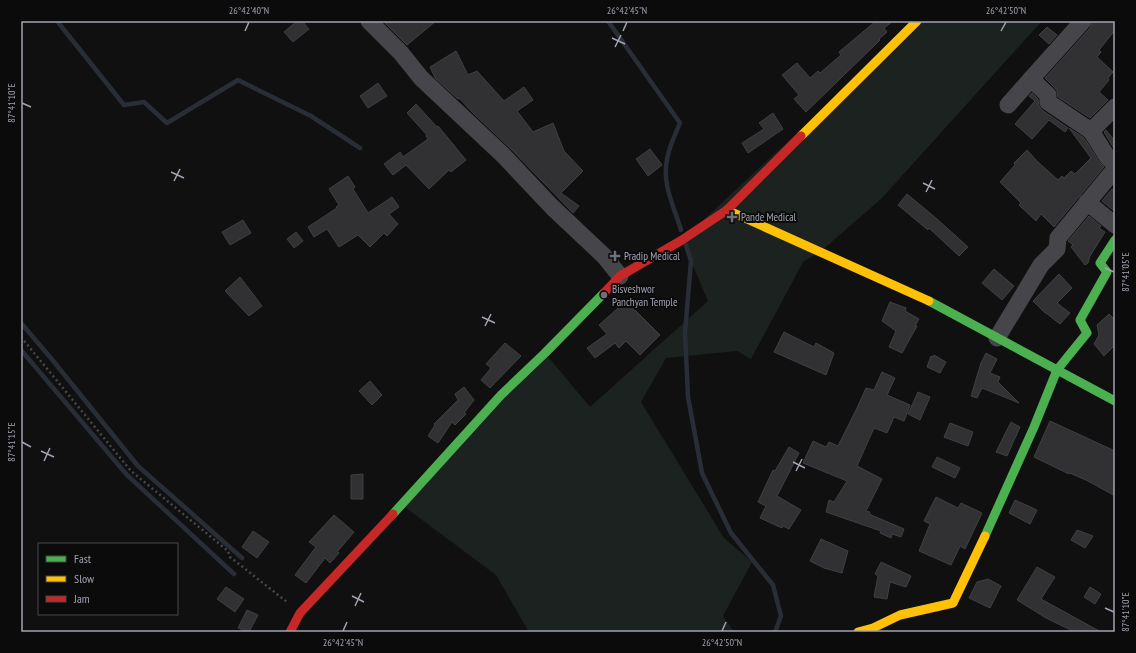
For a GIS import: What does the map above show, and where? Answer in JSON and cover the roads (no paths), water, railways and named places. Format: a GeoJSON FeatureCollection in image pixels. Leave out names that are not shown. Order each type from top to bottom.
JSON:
{"type":"FeatureCollection","features":[{"type":"Feature","properties":{"kind":"street"},"geometry":{"type":"LineString","coordinates":[[370,21],[401,53],[421,78],[504,156],[552,207],[604,256],[620,276]]}},
{"type":"Feature","properties":{"kind":"street"},"geometry":{"type":"LineString","coordinates":[[290,632],[300,613],[501,395],[545,353],[620,276],[682,240],[727,210],[917,21]]}},
{"type":"Feature","properties":{"kind":"street"},"geometry":{"type":"LineString","coordinates":[[1008,105],[1083,21]]}},
{"type":"Feature","properties":{"kind":"street"},"geometry":{"type":"LineString","coordinates":[[1031,79],[1048,95],[1048,102],[1090,131],[1108,158],[1115,163]]}},
{"type":"Feature","properties":{"kind":"street"},"geometry":{"type":"LineString","coordinates":[[1090,131],[1115,107]]}},
{"type":"Feature","properties":{"kind":"street"},"geometry":{"type":"LineString","coordinates":[[997,338],[1041,265],[1057,249],[1058,238],[1115,169]]}},
{"type":"Feature","properties":{"kind":"street"},"geometry":{"type":"LineString","coordinates":[[1087,202],[1115,225]]}},
{"type":"Feature","properties":{"kind":"street"},"geometry":{"type":"LineString","coordinates":[[727,210],[918,296],[1115,401]]}},
{"type":"Feature","properties":{"kind":"street"},"geometry":{"type":"LineString","coordinates":[[858,632],[873,628],[900,615],[953,603],[1034,428],[1057,370],[1087,333],[1080,320],[1107,272],[1100,263],[1115,240]]}},
{"type":"Feature","properties":{"kind":"waterway"},"geometry":{"type":"LineString","coordinates":[[57,21],[124,105],[144,102],[167,123],[238,80],[311,116],[360,148]]}},
{"type":"Feature","properties":{"kind":"waterway"},"geometry":{"type":"LineString","coordinates":[[608,21],[680,123],[669,150],[666,175],[670,199],[681,230]]}},
{"type":"Feature","properties":{"kind":"waterway"},"geometry":{"type":"LineString","coordinates":[[686,245],[691,261],[685,333],[688,397],[702,473],[731,533],[773,585],[781,616],[775,632]]}},
{"type":"Feature","properties":{"kind":"waterway"},"geometry":{"type":"LineString","coordinates":[[21,323],[138,466],[242,558]]}},
{"type":"Feature","properties":{"kind":"waterway"},"geometry":{"type":"LineString","coordinates":[[21,350],[127,475],[234,574]]}},
{"type":"Feature","properties":{"kind":"place","name":"Pande Medical"},"geometry":{"type":"Point","coordinates":[732,217]}},
{"type":"Feature","properties":{"kind":"place","name":"Pradip Medical"},"geometry":{"type":"Point","coordinates":[615,256]}},
{"type":"Feature","properties":{"kind":"place","name":"Bisveshwor Panchyan Temple"},"geometry":{"type":"Point","coordinates":[604,295]}}]}
